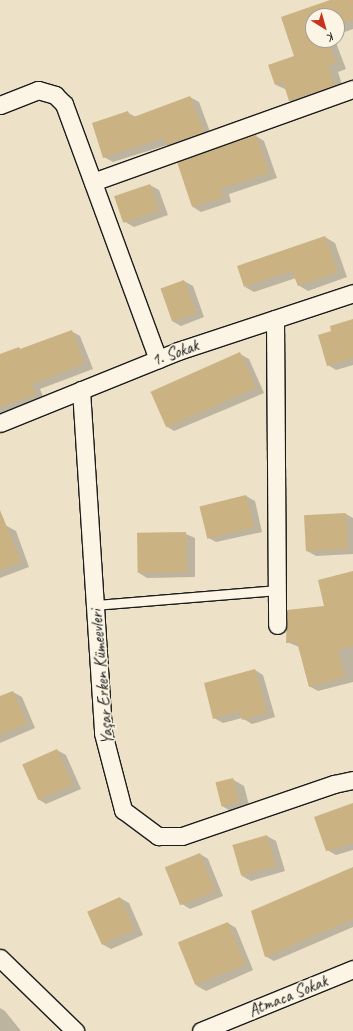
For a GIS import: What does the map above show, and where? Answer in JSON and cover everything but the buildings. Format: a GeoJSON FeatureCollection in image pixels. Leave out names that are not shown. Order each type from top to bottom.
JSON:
{"type":"FeatureCollection","features":[{"type":"Feature","properties":{"kind":"street"},"geometry":{"type":"LineString","coordinates":[[93,182],[353,89]]}},
{"type":"Feature","properties":{"kind":"street"},"geometry":{"type":"LineString","coordinates":[[0,105],[38,90],[55,95],[64,104],[158,359]]}},
{"type":"Feature","properties":{"kind":"street","name":"1. Sokak"},"geometry":{"type":"LineString","coordinates":[[0,423],[158,359],[353,293]]}},
{"type":"Feature","properties":{"kind":"street"},"geometry":{"type":"LineString","coordinates":[[275,319],[277,625]]}},
{"type":"Feature","properties":{"kind":"street","name":"Yaşar Erken Kümeevleri"},"geometry":{"type":"LineString","coordinates":[[81,390],[103,733],[123,810],[158,836],[182,836],[334,784],[353,780]]}},
{"type":"Feature","properties":{"kind":"street"},"geometry":{"type":"LineString","coordinates":[[0,958],[75,1031]]}},
{"type":"Feature","properties":{"kind":"street","name":"Atmaca Sokak"},"geometry":{"type":"LineString","coordinates":[[201,1031],[353,969]]}},
{"type":"Feature","properties":{"kind":"lane"},"geometry":{"type":"LineString","coordinates":[[95,605],[276,590]]}}]}
